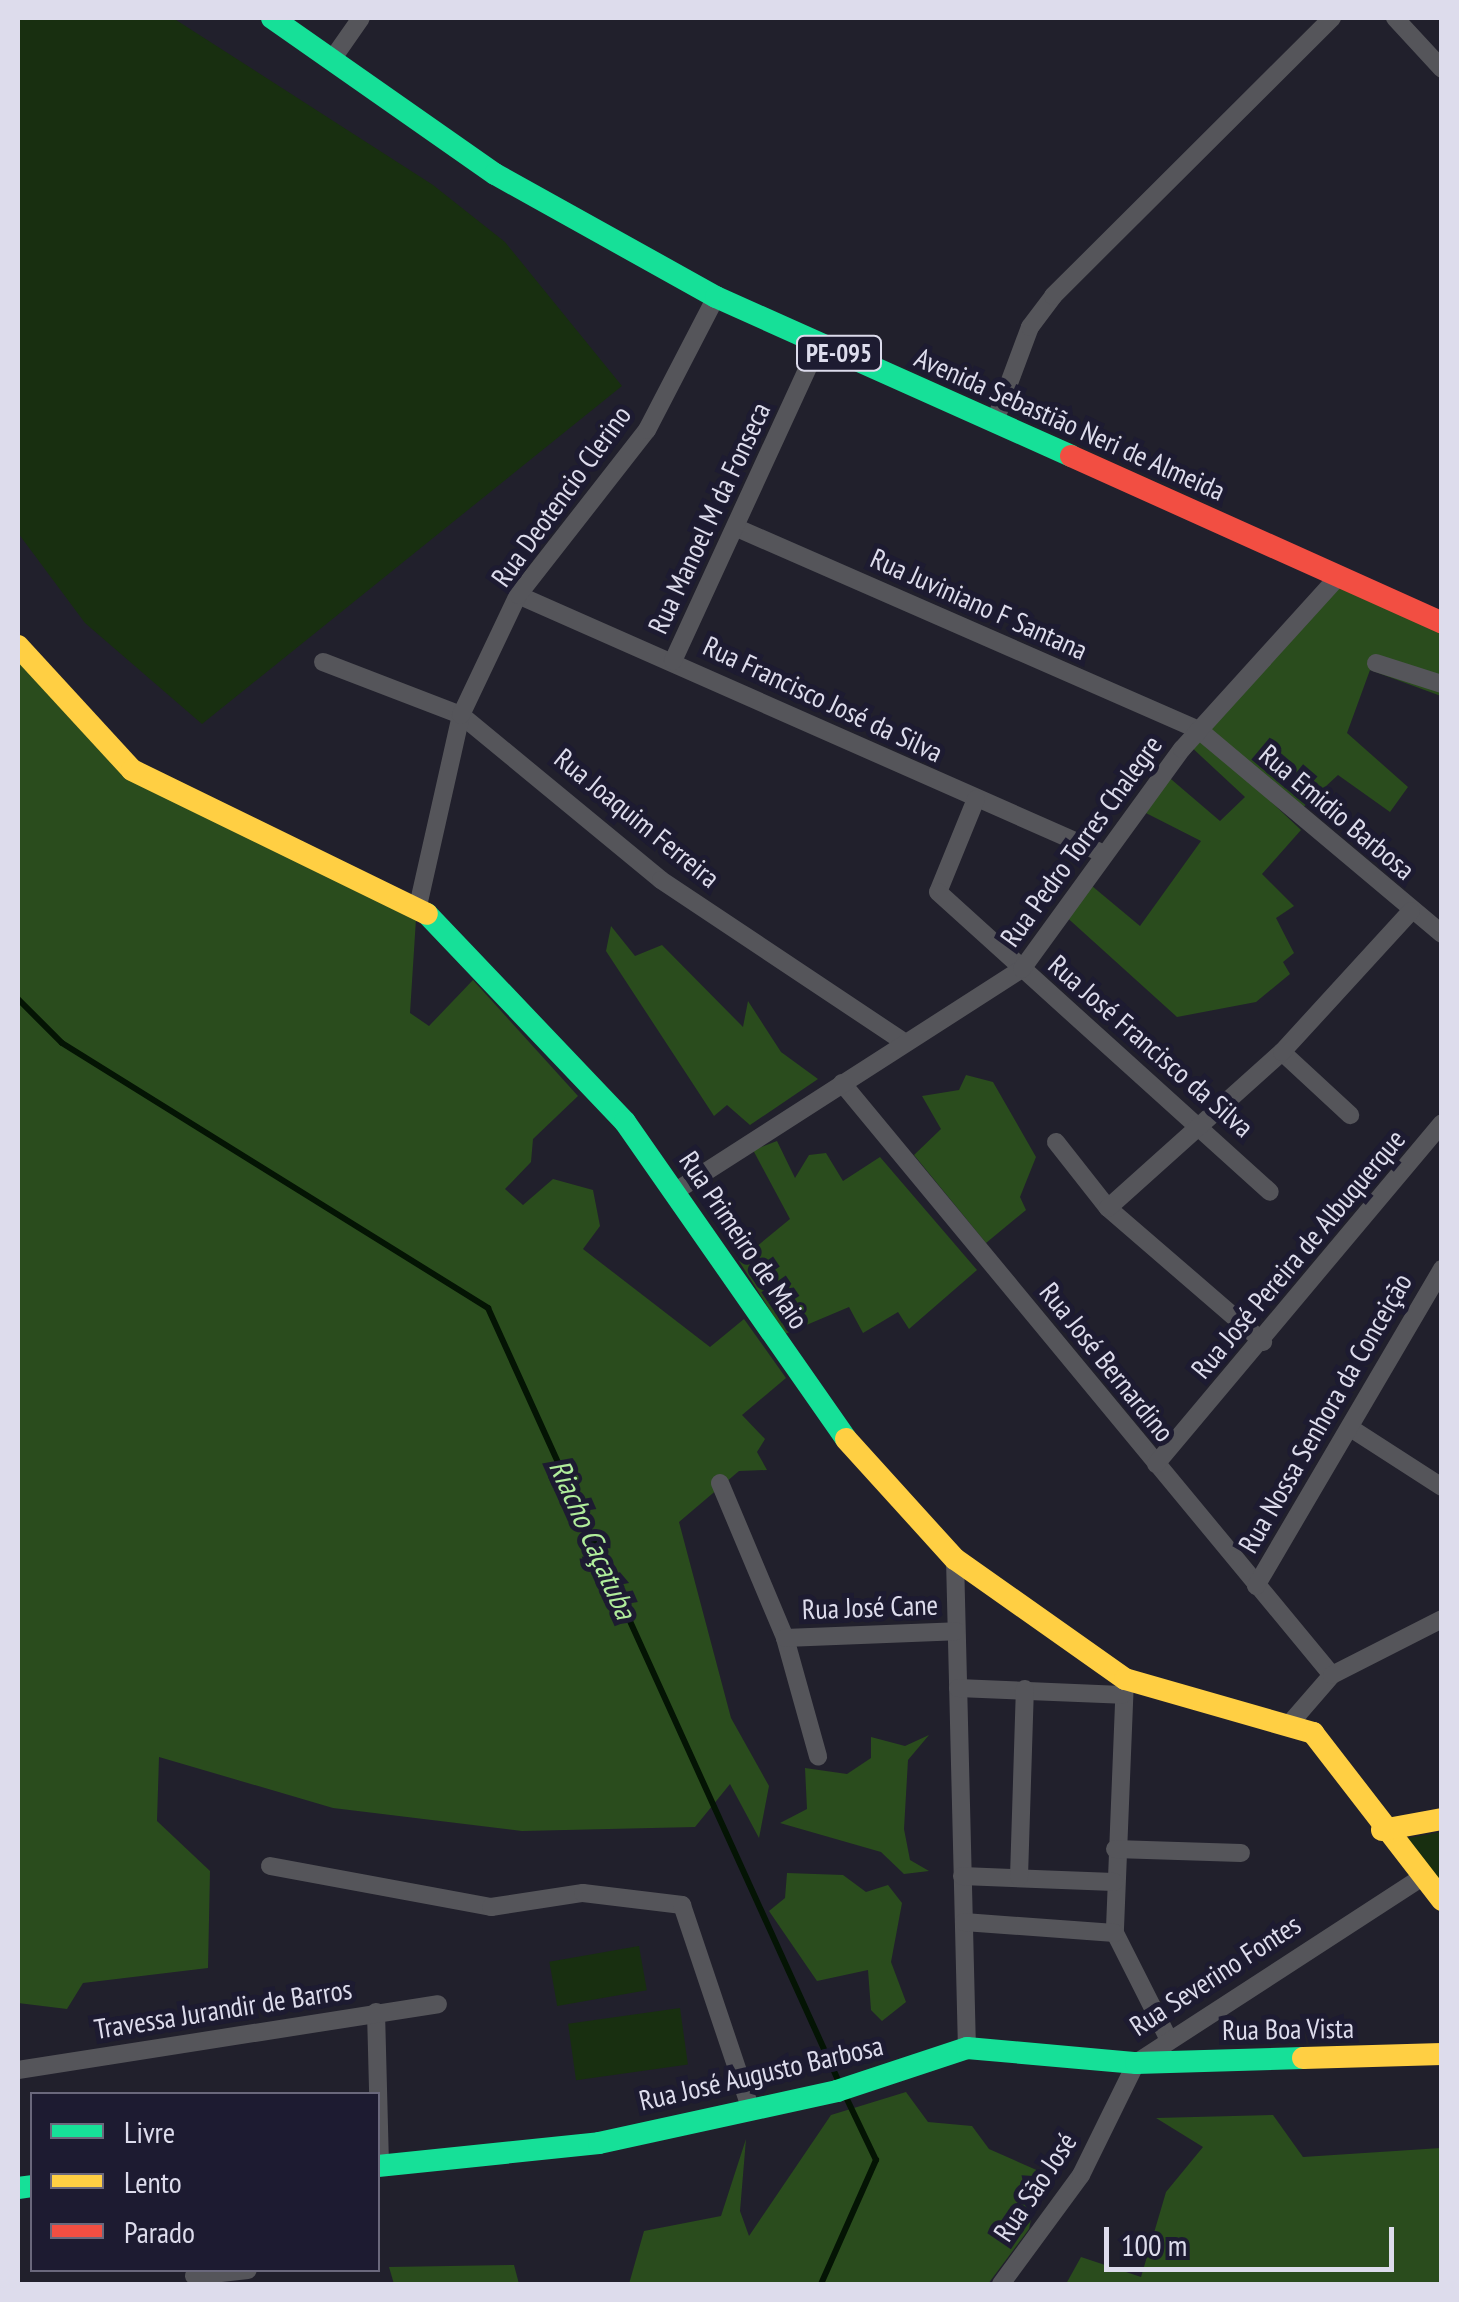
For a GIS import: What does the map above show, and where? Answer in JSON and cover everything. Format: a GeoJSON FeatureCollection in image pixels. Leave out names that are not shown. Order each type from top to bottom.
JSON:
{"type":"FeatureCollection","features":[{"type":"Feature","properties":{"kind":"street","name":"Avenida Sebastião Neri de Almeida"},"geometry":{"type":"LineString","coordinates":[[272,18],[565,218],[716,298],[1338,578],[1439,616]]}},
{"type":"Feature","properties":{"kind":"street"},"geometry":{"type":"LineString","coordinates":[[332,61],[361,18]]}},
{"type":"Feature","properties":{"kind":"street"},"geometry":{"type":"LineString","coordinates":[[995,421],[1030,327],[1053,296],[1332,18]]}},
{"type":"Feature","properties":{"kind":"street"},"geometry":{"type":"LineString","coordinates":[[1395,18],[1442,69]]}},
{"type":"Feature","properties":{"kind":"street","name":"Rua Deotencio Clerino"},"geometry":{"type":"LineString","coordinates":[[418,906],[461,715],[518,594],[647,430],[716,298]]}},
{"type":"Feature","properties":{"kind":"street","name":"Rua Manoel M da Fonseca"},"geometry":{"type":"LineString","coordinates":[[673,661],[819,344]]}},
{"type":"Feature","properties":{"kind":"street","name":"Rua Juviniano F Santana"},"geometry":{"type":"LineString","coordinates":[[737,528],[1198,730]]}},
{"type":"Feature","properties":{"kind":"street","name":"Rua Pedro Torres Chalegre"},"geometry":{"type":"LineString","coordinates":[[678,1189],[1022,970],[1198,730],[1338,578]]}},
{"type":"Feature","properties":{"kind":"street","name":"Rua Francisco José da Silva"},"geometry":{"type":"LineString","coordinates":[[518,594],[1104,854]]}},
{"type":"Feature","properties":{"kind":"street","name":"Rua Primeiro de Maio"},"geometry":{"type":"LineString","coordinates":[[18,646],[132,770],[418,906],[678,1189],[839,1431],[956,1558],[1123,1687],[1292,1721]]}},
{"type":"Feature","properties":{"kind":"street","name":"Rua Joaquim Ferreira"},"geometry":{"type":"LineString","coordinates":[[323,662],[461,715],[662,880],[904,1042]]}},
{"type":"Feature","properties":{"kind":"street"},"geometry":{"type":"LineString","coordinates":[[1376,663],[1442,684]]}},
{"type":"Feature","properties":{"kind":"street","name":"Rua Emidio Barbosa"},"geometry":{"type":"LineString","coordinates":[[1198,730],[1442,934]]}},
{"type":"Feature","properties":{"kind":"street","name":"Rua José Francisco da Silva"},"geometry":{"type":"LineString","coordinates":[[976,799],[936,888],[1022,970],[1201,1120],[1270,1192]]}},
{"type":"Feature","properties":{"kind":"street"},"geometry":{"type":"LineString","coordinates":[[1108,1208],[1201,1120],[1282,1052],[1411,911]]}},
{"type":"Feature","properties":{"kind":"street"},"geometry":{"type":"LineString","coordinates":[[1282,1052],[1350,1115]]}},
{"type":"Feature","properties":{"kind":"street","name":"Rua José Bernardino"},"geometry":{"type":"LineString","coordinates":[[842,1083],[1332,1675]]}},
{"type":"Feature","properties":{"kind":"street","name":"Rua José Pereira de Albuquerque"},"geometry":{"type":"LineString","coordinates":[[1156,1464],[1263,1342],[1442,1123]]}},
{"type":"Feature","properties":{"kind":"street"},"geometry":{"type":"LineString","coordinates":[[1056,1142],[1108,1208],[1263,1342]]}},
{"type":"Feature","properties":{"kind":"street","name":"Rua Nossa Senhora da Conceição"},"geometry":{"type":"LineString","coordinates":[[1256,1586],[1352,1428],[1442,1268]]}},
{"type":"Feature","properties":{"kind":"street"},"geometry":{"type":"LineString","coordinates":[[1352,1428],[1435,1483],[1442,1464]]}},
{"type":"Feature","properties":{"kind":"street"},"geometry":{"type":"LineString","coordinates":[[720,1482],[786,1638],[818,1756]]}},
{"type":"Feature","properties":{"kind":"street"},"geometry":{"type":"LineString","coordinates":[[956,1558],[967,2048]]}},
{"type":"Feature","properties":{"kind":"street"},"geometry":{"type":"LineString","coordinates":[[1441,1621],[1332,1675],[1292,1721],[1323,1742],[1382,1830],[1419,1879],[1441,1899]]}},
{"type":"Feature","properties":{"kind":"street","name":"Rua José Cane"},"geometry":{"type":"LineString","coordinates":[[786,1638],[956,1631]]}},
{"type":"Feature","properties":{"kind":"street"},"geometry":{"type":"LineString","coordinates":[[958,1688],[1123,1687],[1115,1933],[1169,2040]]}},
{"type":"Feature","properties":{"kind":"street"},"geometry":{"type":"LineString","coordinates":[[1019,1877],[1026,1689]]}},
{"type":"Feature","properties":{"kind":"street"},"geometry":{"type":"LineString","coordinates":[[1382,1830],[1442,1818]]}},
{"type":"Feature","properties":{"kind":"street"},"geometry":{"type":"LineString","coordinates":[[1116,1848],[1240,1853]]}},
{"type":"Feature","properties":{"kind":"street"},"geometry":{"type":"LineString","coordinates":[[270,1866],[491,1907],[583,1893],[682,1904],[750,2106]]}},
{"type":"Feature","properties":{"kind":"street"},"geometry":{"type":"LineString","coordinates":[[962,1876],[1114,1882]]}},
{"type":"Feature","properties":{"kind":"street","name":"Rua Severino Fontes"},"geometry":{"type":"LineString","coordinates":[[967,2048],[1136,2063],[1419,1879]]}},
{"type":"Feature","properties":{"kind":"street"},"geometry":{"type":"LineString","coordinates":[[964,1922],[1115,1933]]}},
{"type":"Feature","properties":{"kind":"street","name":"Travessa Jurandir de Barros"},"geometry":{"type":"LineString","coordinates":[[18,2070],[438,2004]]}},
{"type":"Feature","properties":{"kind":"street"},"geometry":{"type":"LineString","coordinates":[[376,2012],[378,2092]]}},
{"type":"Feature","properties":{"kind":"street","name":"Rua José Augusto Barbosa"},"geometry":{"type":"LineString","coordinates":[[380,2166],[598,2143],[750,2106],[837,2091],[967,2048]]}},
{"type":"Feature","properties":{"kind":"street","name":"Rua Boa Vista"},"geometry":{"type":"LineString","coordinates":[[1136,2063],[1442,2054]]}},
{"type":"Feature","properties":{"kind":"street","name":"Rua São José"},"geometry":{"type":"LineString","coordinates":[[1001,2284],[1082,2175],[1136,2063]]}},
{"type":"Feature","properties":{"kind":"street"},"geometry":{"type":"LineString","coordinates":[[194,2276],[230,2272]]}},
{"type":"Feature","properties":{"kind":"green space"},"geometry":{"type":"Polygon","coordinates":[[[18,18],[173,18],[433,185],[505,242],[622,386],[202,724],[85,623],[18,533],[18,18]]]}},
{"type":"Feature","properties":{"kind":"green space"},"geometry":{"type":"Polygon","coordinates":[[[1329,576],[1441,627],[1441,696],[1370,670],[1347,733],[1408,787],[1390,812],[1338,775],[1297,813],[1244,776],[1301,830],[1262,874],[1294,906],[1276,918],[1294,953],[1283,962],[1290,974],[1256,1002],[1177,1017],[1062,913],[1086,881],[1140,926],[1201,841],[1138,809],[1165,774],[1220,821],[1245,797],[1188,744],[1329,576]]]}},
{"type":"Feature","properties":{"kind":"green space"},"geometry":{"type":"Polygon","coordinates":[[[18,649],[120,767],[417,903],[410,1013],[429,1026],[473,980],[578,1096],[533,1139],[531,1162],[505,1189],[523,1205],[553,1179],[593,1190],[600,1226],[583,1249],[710,1347],[744,1319],[786,1378],[742,1415],[765,1439],[757,1452],[767,1470],[739,1471],[679,1522],[731,1718],[769,1786],[759,1838],[730,1784],[695,1827],[522,1831],[333,1808],[159,1757],[157,1821],[210,1871],[208,1968],[83,1983],[67,2009],[18,2003],[18,649]]]}},
{"type":"Feature","properties":{"kind":"green space"},"geometry":{"type":"Polygon","coordinates":[[[611,926],[635,956],[662,945],[743,1027],[748,1001],[781,1052],[818,1079],[750,1125],[727,1105],[714,1116],[606,951],[611,926]]]}},
{"type":"Feature","properties":{"kind":"green space"},"geometry":{"type":"Polygon","coordinates":[[[966,1075],[993,1082],[1036,1157],[1020,1197],[1026,1210],[986,1243],[914,1155],[941,1129],[922,1096],[959,1090],[966,1075]]]}},
{"type":"Feature","properties":{"kind":"green space"},"geometry":{"type":"Polygon","coordinates":[[[777,1141],[795,1178],[809,1155],[826,1153],[843,1181],[880,1157],[977,1270],[909,1329],[898,1312],[863,1333],[849,1307],[785,1334],[739,1261],[790,1219],[753,1150],[777,1141]]]}},
{"type":"Feature","properties":{"kind":"green space"},"geometry":{"type":"Polygon","coordinates":[[[929,1735],[908,1760],[904,1829],[910,1860],[929,1871],[904,1874],[881,1852],[780,1823],[807,1809],[805,1768],[847,1774],[871,1758],[871,1737],[905,1746],[929,1735]]]}},
{"type":"Feature","properties":{"kind":"green space"},"geometry":{"type":"Polygon","coordinates":[[[1441,1832],[1441,1880],[1397,1840],[1441,1832]]]}},
{"type":"Feature","properties":{"kind":"green space"},"geometry":{"type":"Polygon","coordinates":[[[787,1873],[843,1875],[866,1892],[888,1885],[902,1903],[891,1962],[906,2002],[882,2021],[871,2010],[868,1970],[817,1981],[769,1911],[785,1898],[787,1873]]]}},
{"type":"Feature","properties":{"kind":"green space"},"geometry":{"type":"Polygon","coordinates":[[[639,1946],[647,1990],[557,2006],[549,1962],[639,1946]]]}},
{"type":"Feature","properties":{"kind":"green space"},"geometry":{"type":"Polygon","coordinates":[[[680,2008],[688,2064],[576,2080],[568,2024],[680,2008]]]}},
{"type":"Feature","properties":{"kind":"green space"},"geometry":{"type":"Polygon","coordinates":[[[906,2092],[928,2122],[972,2126],[989,2149],[1041,2172],[1029,2229],[988,2284],[629,2284],[644,2231],[721,2216],[746,2139],[740,2211],[749,2236],[831,2115],[906,2092]]]}},
{"type":"Feature","properties":{"kind":"green space"},"geometry":{"type":"Polygon","coordinates":[[[1273,2115],[1303,2157],[1441,2148],[1441,2284],[1066,2284],[1081,2257],[1141,2277],[1166,2192],[1203,2147],[1156,2118],[1273,2115]]]}},
{"type":"Feature","properties":{"kind":"green space"},"geometry":{"type":"Polygon","coordinates":[[[514,2265],[519,2284],[394,2284],[389,2267],[514,2265]]]}},
{"type":"Feature","properties":{"kind":"waterway","name":"Riacho Caçatuba"},"geometry":{"type":"LineString","coordinates":[[18,999],[62,1043],[488,1308],[839,2082]]}},
{"type":"Feature","properties":{"kind":"waterway","name":"Riacho Caçatuba"},"geometry":{"type":"LineString","coordinates":[[821,2284],[876,2160],[844,2093]]}},
{"type":"Feature","properties":{"kind":"traffic: fast"},"geometry":{"type":"LineString","coordinates":[[272,18],[495,174],[716,297],[1071,456]]}},
{"type":"Feature","properties":{"kind":"traffic: fast"},"geometry":{"type":"LineString","coordinates":[[427,914],[625,1122],[846,1439]]}},
{"type":"Feature","properties":{"kind":"traffic: fast"},"geometry":{"type":"LineString","coordinates":[[380,2166],[599,2143],[837,2091],[967,2048],[1136,2063],[1303,2058]]}},
{"type":"Feature","properties":{"kind":"traffic: fast"},"geometry":{"type":"LineString","coordinates":[[18,2188],[30,2186]]}},
{"type":"Feature","properties":{"kind":"traffic: slow"},"geometry":{"type":"LineString","coordinates":[[18,646],[132,770],[427,914]]}},
{"type":"Feature","properties":{"kind":"traffic: slow"},"geometry":{"type":"LineString","coordinates":[[846,1439],[955,1559],[1125,1679],[1313,1733],[1442,1900]]}},
{"type":"Feature","properties":{"kind":"traffic: slow"},"geometry":{"type":"LineString","coordinates":[[1382,1830],[1442,1819]]}},
{"type":"Feature","properties":{"kind":"traffic: slow"},"geometry":{"type":"LineString","coordinates":[[1303,2058],[1442,2054]]}},
{"type":"Feature","properties":{"kind":"traffic: jam"},"geometry":{"type":"LineString","coordinates":[[1071,456],[1442,623]]}}]}
